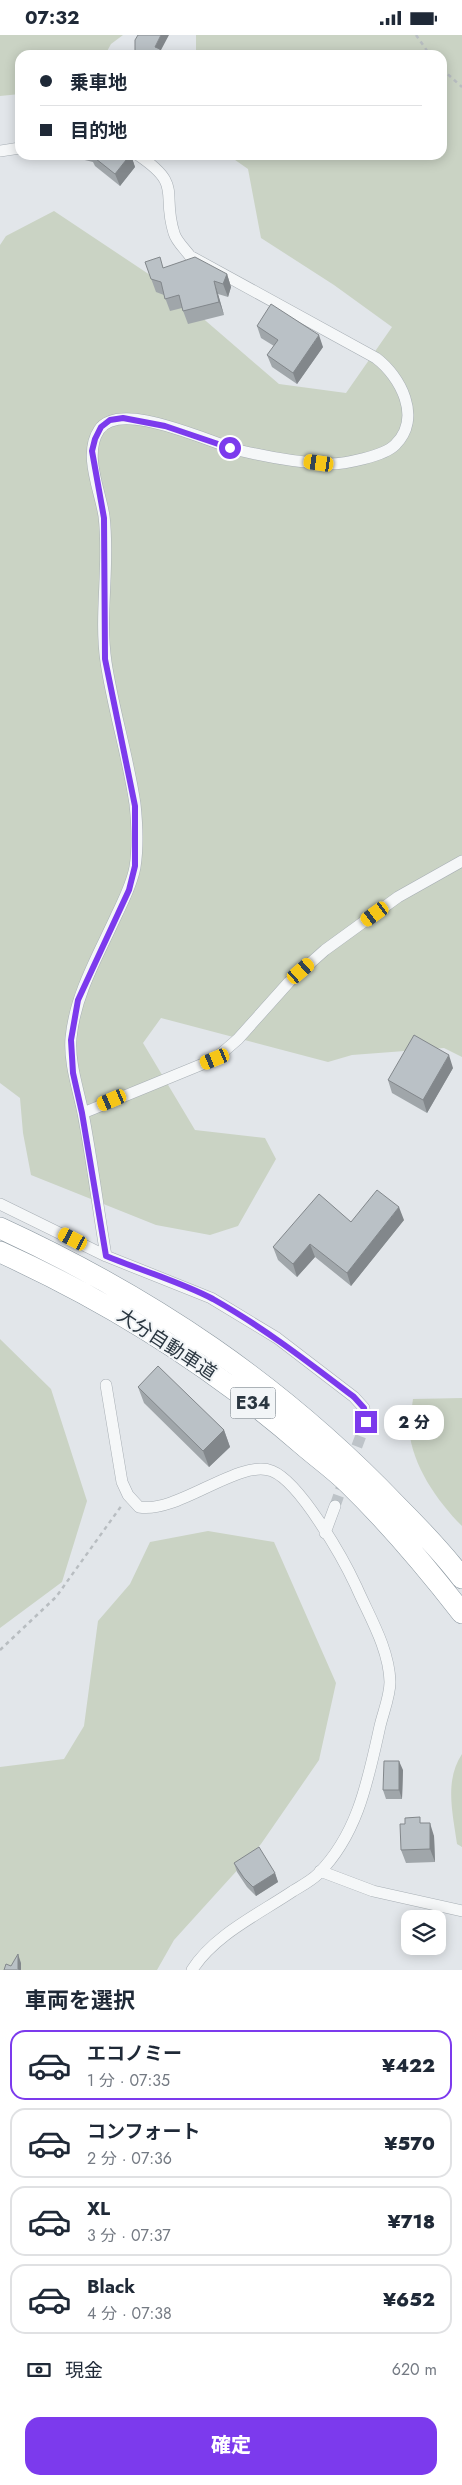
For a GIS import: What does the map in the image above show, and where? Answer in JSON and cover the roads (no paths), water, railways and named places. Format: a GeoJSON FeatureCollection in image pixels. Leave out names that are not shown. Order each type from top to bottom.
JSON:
{"type":"FeatureCollection","features":[{"type":"Feature","properties":{"kind":"highway","name":"大分自動車道"},"geometry":{"type":"LineString","coordinates":[[0,1228],[54,1253],[138,1299],[222,1353],[289,1403],[361,1468],[445,1556],[462,1578]]}},
{"type":"Feature","properties":{"kind":"highway","name":"大分自動車道"},"geometry":{"type":"LineString","coordinates":[[0,1252],[46,1273],[126,1316],[210,1370],[274,1419],[349,1484],[429,1571],[462,1613]]}},
{"type":"Feature","properties":{"kind":"street"},"geometry":{"type":"LineString","coordinates":[[0,151],[15,149]]}},
{"type":"Feature","properties":{"kind":"street"},"geometry":{"type":"LineString","coordinates":[[106,1256],[82,1113],[73,1073],[71,1040],[78,1000],[129,890],[135,866],[135,806],[105,659],[104,518],[92,451],[95,439],[101,427],[110,420],[123,418],[165,426],[244,452],[337,463],[371,456],[393,447],[401,437],[407,412],[406,399],[398,380],[376,357],[190,256],[174,236],[171,221],[170,194],[166,181],[156,167],[146,160]]}},
{"type":"Feature","properties":{"kind":"street"},"geometry":{"type":"LineString","coordinates":[[82,1113],[215,1059],[238,1039],[289,981],[325,950],[398,897],[462,861]]}},
{"type":"Feature","properties":{"kind":"street"},"geometry":{"type":"LineString","coordinates":[[0,1204],[106,1256],[211,1298],[251,1321],[277,1338],[354,1397],[364,1408],[366,1422]]}},
{"type":"Feature","properties":{"kind":"street"},"geometry":{"type":"LineString","coordinates":[[106,1385],[118,1463],[128,1495],[139,1507],[157,1507],[240,1474],[271,1470],[286,1479],[310,1507],[325,1533],[343,1558],[382,1645],[390,1682],[358,1814],[338,1850],[320,1871],[211,1947],[192,1970]]}},
{"type":"Feature","properties":{"kind":"street"},"geometry":{"type":"LineString","coordinates":[[325,1533],[335,1506]]}},
{"type":"Feature","properties":{"kind":"street"},"geometry":{"type":"LineString","coordinates":[[320,1871],[373,1891],[462,1911]]}},
{"type":"Feature","properties":{"kind":"tunnel"},"geometry":{"type":"LineString","coordinates":[[351,1462],[366,1422]]}},
{"type":"Feature","properties":{"kind":"tunnel"},"geometry":{"type":"LineString","coordinates":[[335,1506],[345,1477]]}}]}
